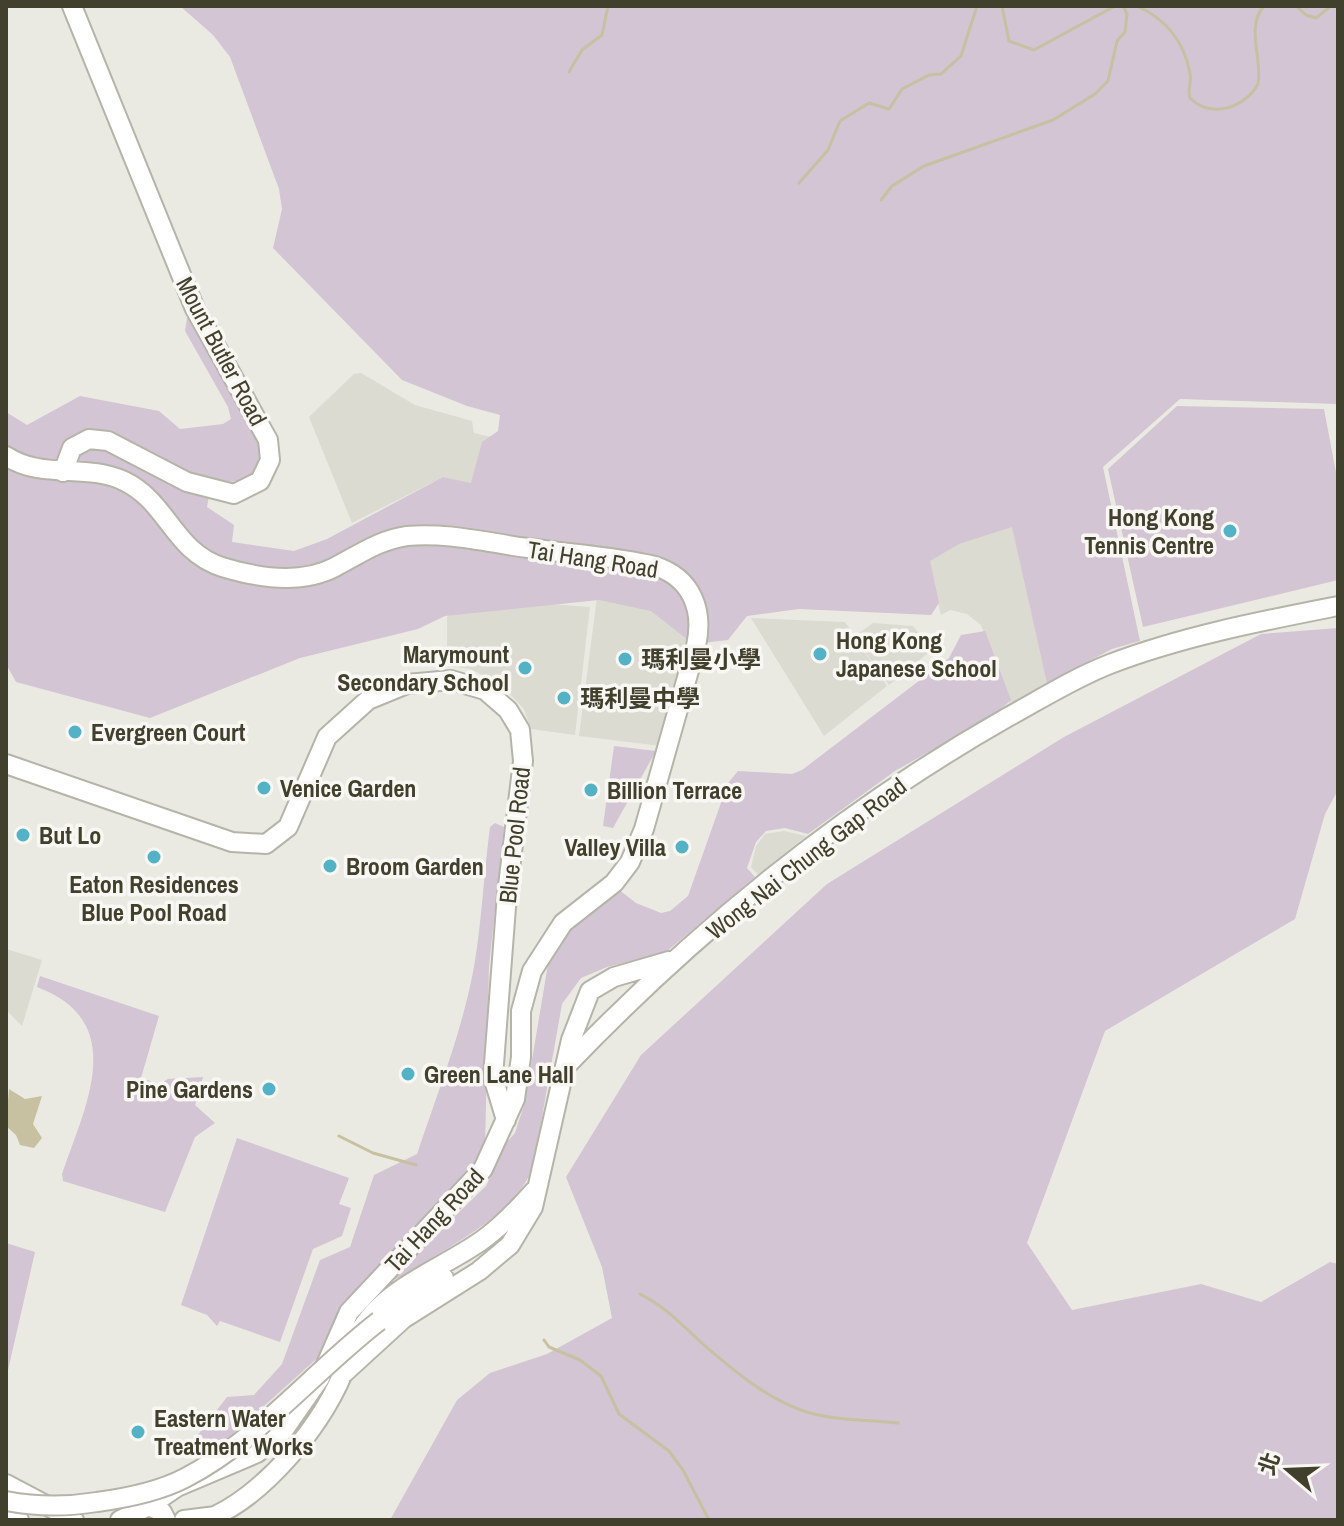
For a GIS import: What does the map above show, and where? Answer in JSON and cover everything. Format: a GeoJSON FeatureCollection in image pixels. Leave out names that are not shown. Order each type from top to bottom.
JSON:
{"type":"FeatureCollection","features":[{"type":"Feature","properties":{"kind":"main road","name":"Mount Butler Road"},"geometry":{"type":"LineString","coordinates":[[63,472],[72,448],[95,439],[108,441],[187,482],[234,494],[260,481],[271,452],[263,429],[195,309],[72,6]]}},
{"type":"Feature","properties":{"kind":"main road","name":"Tai Hang Road"},"geometry":{"type":"LineString","coordinates":[[6,456],[27,466],[101,474],[125,482],[150,500],[194,554],[247,573],[289,578],[314,576],[380,542],[431,536],[648,564],[668,571],[689,589],[699,615],[698,638],[644,829],[619,878],[563,923],[538,958],[524,997],[518,1079],[506,1120],[483,1169],[349,1312],[320,1378],[283,1431],[257,1453],[208,1475],[149,1514],[120,1520]]}},
{"type":"Feature","properties":{"kind":"main road","name":"Wong Nai Chung Gap Road"},"geometry":{"type":"LineString","coordinates":[[568,1064],[675,959],[845,821],[966,740],[1074,681],[1141,653],[1266,620],[1338,606]]}},
{"type":"Feature","properties":{"kind":"main road","name":"Blue Pool Road"},"geometry":{"type":"LineString","coordinates":[[10,765],[67,785],[87,787],[232,842],[266,844],[288,827],[327,737],[368,700],[391,689],[439,680],[469,684],[491,694],[515,718],[523,761],[507,894],[493,1077],[506,1120]]}},
{"type":"Feature","properties":{"kind":"main road","name":"Wong Nai Chung Gap Road"},"geometry":{"type":"LineString","coordinates":[[344,1373],[403,1319],[479,1271],[510,1245],[526,1223],[581,1008],[590,991],[614,977],[675,959]]}},
{"type":"Feature","properties":{"kind":"main road"},"geometry":{"type":"LineString","coordinates":[[614,977],[631,985],[633,997]]}},
{"type":"Feature","properties":{"kind":"main road","name":"Wong Nai Chung Gap Road"},"geometry":{"type":"LineString","coordinates":[[184,1520],[210,1518],[251,1491],[298,1447],[344,1373],[357,1336],[376,1310],[396,1293],[481,1241],[536,1189]]}},
{"type":"Feature","properties":{"kind":"main road"},"geometry":{"type":"LineString","coordinates":[[6,1501],[52,1506],[85,1504],[123,1498],[185,1478],[233,1447],[359,1336],[501,1240],[517,1222],[536,1189]]}},
{"type":"Feature","properties":{"kind":"main road"},"geometry":{"type":"LineString","coordinates":[[6,1484],[74,1520]]}},
{"type":"Feature","properties":{"kind":"main road"},"geometry":{"type":"LineString","coordinates":[[6,1517],[19,1520]]}},
{"type":"Feature","properties":{"kind":"shaded area"},"geometry":{"type":"Polygon","coordinates":[[[180,6],[1338,6],[1338,404],[1180,399],[1103,467],[1140,641],[1112,649],[1047,683],[1012,527],[959,544],[930,561],[939,603],[931,615],[799,609],[747,616],[728,640],[693,644],[651,611],[599,600],[445,616],[418,629],[300,658],[150,718],[16,682],[6,664],[6,412],[27,425],[80,396],[159,411],[180,429],[223,424],[231,419],[228,407],[185,331],[187,318],[194,323],[241,403],[260,451],[261,461],[253,475],[238,481],[212,480],[207,507],[234,525],[232,542],[294,551],[327,539],[443,477],[471,483],[482,442],[498,431],[500,415],[467,406],[402,380],[273,248],[282,209],[279,189],[230,57],[213,35],[180,6]]]}},
{"type":"Feature","properties":{"kind":"shaded area"},"geometry":{"type":"Polygon","coordinates":[[[361,373],[415,405],[472,421],[474,433],[491,437],[480,486],[443,477],[352,523],[309,417],[354,374],[361,373]]]}},
{"type":"Feature","properties":{"kind":"shaded area","name":"Hong Kong Tennis Centre"},"geometry":{"type":"Polygon","coordinates":[[[1177,406],[1324,409],[1338,483],[1338,580],[1143,627],[1108,469],[1177,406]]]}},
{"type":"Feature","properties":{"kind":"shaded area"},"geometry":{"type":"Polygon","coordinates":[[[1018,503],[1053,684],[1009,703],[981,625],[967,614],[950,610],[941,615],[927,554],[1018,503]]]}},
{"type":"Feature","properties":{"kind":"shaded area"},"geometry":{"type":"Polygon","coordinates":[[[597,597],[636,603],[690,623],[661,746],[579,736],[597,597]]]}},
{"type":"Feature","properties":{"kind":"shaded area","name":"Marymount Secondary School"},"geometry":{"type":"Polygon","coordinates":[[[499,600],[590,607],[575,735],[531,729],[524,709],[500,684],[470,669],[447,666],[447,617],[463,605],[499,600]]]}},
{"type":"Feature","properties":{"kind":"shaded area","name":"Hong Kong Japanese School"},"geometry":{"type":"Polygon","coordinates":[[[751,618],[845,622],[855,636],[873,623],[913,626],[933,649],[889,685],[860,645],[887,686],[824,736],[751,618]]]}},
{"type":"Feature","properties":{"kind":"shaded area"},"geometry":{"type":"Polygon","coordinates":[[[1338,628],[1338,790],[1325,814],[1295,919],[1105,1031],[1027,1243],[1072,1310],[1201,1284],[1261,1302],[1330,1262],[1338,1264],[1338,1520],[390,1520],[457,1400],[490,1373],[547,1354],[612,1318],[602,1267],[566,1177],[641,1055],[827,884],[1064,737],[1261,634],[1338,628]]]}},
{"type":"Feature","properties":{"kind":"shaded area"},"geometry":{"type":"Polygon","coordinates":[[[985,631],[1011,700],[994,715],[895,771],[808,834],[785,828],[766,831],[756,842],[747,868],[755,877],[666,952],[607,967],[581,978],[562,1004],[533,1168],[523,1186],[476,1230],[401,1277],[387,1282],[486,1186],[507,1142],[515,1133],[525,1102],[549,958],[580,919],[618,889],[636,903],[661,913],[670,911],[688,896],[728,783],[738,771],[792,774],[802,770],[949,658],[961,635],[985,631]]]}},
{"type":"Feature","properties":{"kind":"shaded area"},"geometry":{"type":"Polygon","coordinates":[[[614,746],[656,751],[613,828],[603,826],[614,746]]]}},
{"type":"Feature","properties":{"kind":"shaded area"},"geometry":{"type":"Polygon","coordinates":[[[495,823],[504,827],[489,966],[485,1149],[480,1162],[323,1353],[216,1449],[205,1451],[197,1443],[197,1436],[227,1397],[254,1395],[282,1364],[320,1260],[350,1247],[374,1175],[417,1154],[450,1059],[470,986],[490,827],[495,823]]]}},
{"type":"Feature","properties":{"kind":"shaded area"},"geometry":{"type":"Polygon","coordinates":[[[784,831],[806,836],[758,875],[751,867],[756,846],[765,834],[784,831]]]}},
{"type":"Feature","properties":{"kind":"shaded area"},"geometry":{"type":"Polygon","coordinates":[[[6,949],[42,960],[22,1026],[6,1010],[6,949]]]}},
{"type":"Feature","properties":{"kind":"shaded area"},"geometry":{"type":"Polygon","coordinates":[[[40,976],[159,1016],[141,1078],[160,1084],[168,1079],[203,1077],[195,1105],[215,1123],[195,1137],[165,1212],[63,1181],[62,1174],[89,1094],[93,1068],[92,1044],[83,1021],[66,1002],[37,987],[40,976]]]}},
{"type":"Feature","properties":{"kind":"shaded area"},"geometry":{"type":"Polygon","coordinates":[[[9,1089],[25,1099],[42,1096],[33,1124],[42,1138],[34,1148],[20,1145],[16,1135],[6,1126],[9,1089]]]}},
{"type":"Feature","properties":{"kind":"shaded area"},"geometry":{"type":"Polygon","coordinates":[[[237,1138],[349,1178],[339,1204],[351,1208],[342,1236],[313,1249],[280,1342],[220,1321],[217,1326],[207,1315],[181,1305],[237,1138]]]}},
{"type":"Feature","properties":{"kind":"shaded area"},"geometry":{"type":"Polygon","coordinates":[[[6,1243],[35,1252],[6,1379],[6,1243]]]}},
{"type":"Feature","properties":{"kind":"waterway"},"geometry":{"type":"LineString","coordinates":[[569,72],[582,50],[602,35],[608,6]]}},
{"type":"Feature","properties":{"kind":"waterway"},"geometry":{"type":"LineString","coordinates":[[799,183],[828,150],[840,121],[869,103],[889,109],[902,89],[929,75],[941,74],[961,56],[977,6]]}},
{"type":"Feature","properties":{"kind":"waterway"},"geometry":{"type":"LineString","coordinates":[[1002,6],[1009,41],[1034,50],[1115,6]]}},
{"type":"Feature","properties":{"kind":"waterway"},"geometry":{"type":"LineString","coordinates":[[881,200],[892,186],[924,166],[1053,120],[1095,94],[1108,81],[1117,41],[1125,32],[1127,14],[1123,6]]}},
{"type":"Feature","properties":{"kind":"waterway"},"geometry":{"type":"LineString","coordinates":[[1137,6],[1165,25],[1178,42],[1190,73],[1190,98],[1198,104],[1217,109],[1236,105],[1258,84],[1255,34],[1258,14],[1264,6]]}},
{"type":"Feature","properties":{"kind":"waterway"},"geometry":{"type":"LineString","coordinates":[[1296,6],[1306,15],[1316,18],[1331,6]]}},
{"type":"Feature","properties":{"kind":"waterway"},"geometry":{"type":"LineString","coordinates":[[339,1136],[373,1153],[416,1165]]}},
{"type":"Feature","properties":{"kind":"waterway"},"geometry":{"type":"LineString","coordinates":[[640,1294],[666,1311],[744,1378],[775,1398],[807,1412],[833,1418],[898,1423]]}},
{"type":"Feature","properties":{"kind":"waterway"},"geometry":{"type":"LineString","coordinates":[[544,1340],[549,1347],[580,1360],[601,1376],[619,1414],[669,1451],[683,1470],[709,1520]]}},
{"type":"Feature","properties":{"kind":"place","name":"Hong Kong Tennis Centre"},"geometry":{"type":"Point","coordinates":[1230,531]}},
{"type":"Feature","properties":{"kind":"place","name":"Hong Kong Japanese School"},"geometry":{"type":"Point","coordinates":[820,654]}},
{"type":"Feature","properties":{"kind":"place","name":"瑪利曼小學"},"geometry":{"type":"Point","coordinates":[625,659]}},
{"type":"Feature","properties":{"kind":"place","name":"Marymount Secondary School"},"geometry":{"type":"Point","coordinates":[525,668]}},
{"type":"Feature","properties":{"kind":"place","name":"瑪利曼中學"},"geometry":{"type":"Point","coordinates":[564,698]}},
{"type":"Feature","properties":{"kind":"place","name":"Evergreen Court"},"geometry":{"type":"Point","coordinates":[75,732]}},
{"type":"Feature","properties":{"kind":"place","name":"Venice Garden"},"geometry":{"type":"Point","coordinates":[264,788]}},
{"type":"Feature","properties":{"kind":"place","name":"Billion Terrace"},"geometry":{"type":"Point","coordinates":[591,790]}},
{"type":"Feature","properties":{"kind":"place","name":"But Lo"},"geometry":{"type":"Point","coordinates":[23,835]}},
{"type":"Feature","properties":{"kind":"place","name":"Valley Villa"},"geometry":{"type":"Point","coordinates":[682,847]}},
{"type":"Feature","properties":{"kind":"place","name":"Eaton Residences Blue Pool Road"},"geometry":{"type":"Point","coordinates":[154,857]}},
{"type":"Feature","properties":{"kind":"place","name":"Broom Garden"},"geometry":{"type":"Point","coordinates":[330,866]}},
{"type":"Feature","properties":{"kind":"place","name":"Green Lane Hall"},"geometry":{"type":"Point","coordinates":[408,1074]}},
{"type":"Feature","properties":{"kind":"place","name":"Pine Gardens"},"geometry":{"type":"Point","coordinates":[269,1089]}},
{"type":"Feature","properties":{"kind":"place","name":"Eastern Water Treatment Works"},"geometry":{"type":"Point","coordinates":[138,1432]}}]}
